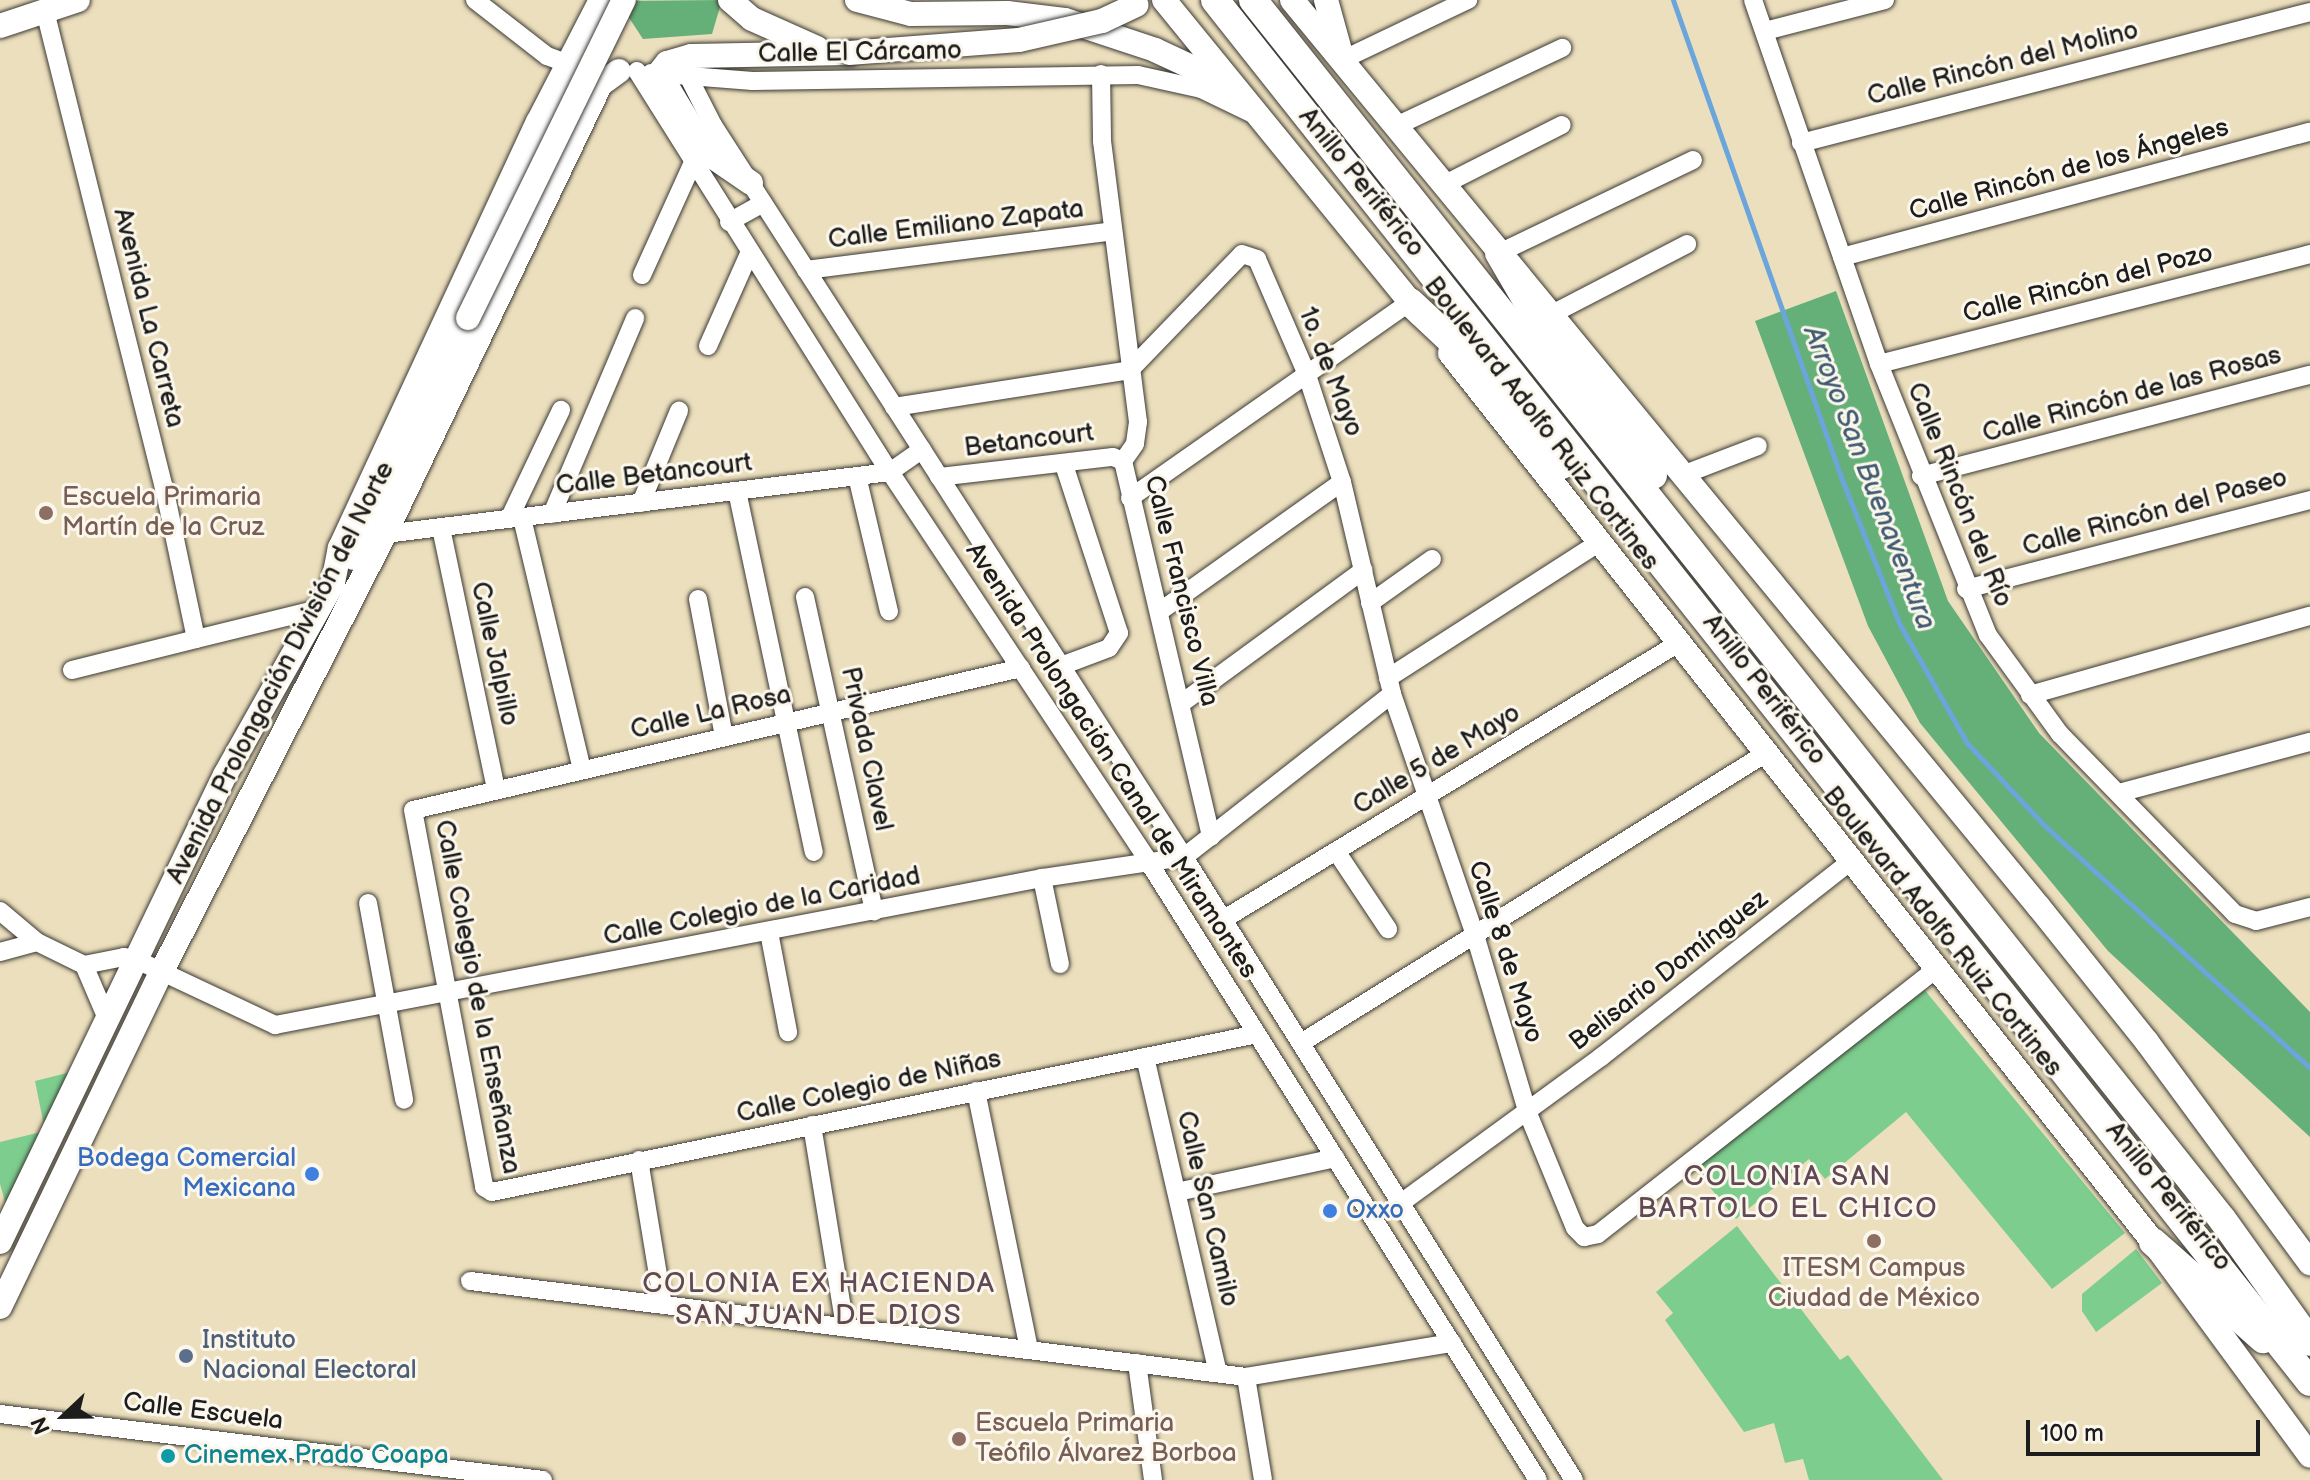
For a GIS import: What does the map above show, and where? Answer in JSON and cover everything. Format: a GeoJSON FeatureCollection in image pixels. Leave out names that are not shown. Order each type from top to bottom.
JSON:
{"type":"FeatureCollection","features":[{"type":"Feature","properties":{"kind":"highway","name":"Anillo Periférico"},"geometry":{"type":"LineString","coordinates":[[1215,0],[2309,1380]]}},
{"type":"Feature","properties":{"kind":"highway","name":"Anillo Periférico"},"geometry":{"type":"LineString","coordinates":[[1253,0],[2222,1219],[2310,1342]]}},
{"type":"Feature","properties":{"kind":"highway"},"geometry":{"type":"LineString","coordinates":[[1499,253],[1531,308],[1688,524],[1731,601]]}},
{"type":"Feature","properties":{"kind":"highway"},"geometry":{"type":"LineString","coordinates":[[1410,302],[1475,363],[1590,497],[1664,565]]}},
{"type":"Feature","properties":{"kind":"highway"},"geometry":{"type":"LineString","coordinates":[[2153,1242],[2309,1380]]}},
{"type":"Feature","properties":{"kind":"main road"},"geometry":{"type":"LineString","coordinates":[[0,26],[78,0]]}},
{"type":"Feature","properties":{"kind":"main road","name":"Avenida Prolongación División del Norte"},"geometry":{"type":"LineString","coordinates":[[1,1237],[229,767],[333,583],[340,548],[552,93],[601,0]]}},
{"type":"Feature","properties":{"kind":"main road"},"geometry":{"type":"LineString","coordinates":[[333,583],[356,557],[468,318],[624,0]]}},
{"type":"Feature","properties":{"kind":"main road"},"geometry":{"type":"LineString","coordinates":[[730,0],[844,54]]}},
{"type":"Feature","properties":{"kind":"main road"},"geometry":{"type":"LineString","coordinates":[[857,0],[911,14],[1065,20],[1155,50],[1235,88]]}},
{"type":"Feature","properties":{"kind":"main road"},"geometry":{"type":"LineString","coordinates":[[907,0],[971,15]]}},
{"type":"Feature","properties":{"kind":"main road"},"geometry":{"type":"LineString","coordinates":[[757,193],[707,153],[638,72],[691,56],[844,54],[1046,35],[1102,21],[1144,0]]}},
{"type":"Feature","properties":{"kind":"main road","name":"Boulevard Adolfo Ruiz Cortines"},"geometry":{"type":"LineString","coordinates":[[1164,0],[1410,302],[1763,755],[1937,968],[2153,1242],[2310,1456]]}},
{"type":"Feature","properties":{"kind":"main road"},"geometry":{"type":"LineString","coordinates":[[1326,0],[1342,60]]}},
{"type":"Feature","properties":{"kind":"main road"},"geometry":{"type":"LineString","coordinates":[[1295,2],[1394,127],[1499,253],[1554,313],[2147,1042],[2310,1263]]}},
{"type":"Feature","properties":{"kind":"main road","name":"Avenida Prolongación División del Norte"},"geometry":{"type":"LineString","coordinates":[[0,1307],[162,971],[385,534],[601,84],[638,72]]}},
{"type":"Feature","properties":{"kind":"main road"},"geometry":{"type":"LineString","coordinates":[[552,93],[571,93],[587,112]]}},
{"type":"Feature","properties":{"kind":"main road"},"geometry":{"type":"LineString","coordinates":[[229,767],[256,787]]}},
{"type":"Feature","properties":{"kind":"main road"},"geometry":{"type":"LineString","coordinates":[[105,1026],[110,1046],[126,1044]]}},
{"type":"Feature","properties":{"kind":"main road"},"geometry":{"type":"LineString","coordinates":[[88,1062],[103,1060],[110,1076]]}},
{"type":"Feature","properties":{"kind":"street","name":"Calle El Cárcamo"},"geometry":{"type":"LineString","coordinates":[[475,0],[534,47],[566,64],[753,81],[1101,74],[1180,83],[1259,117]]}},
{"type":"Feature","properties":{"kind":"street"},"geometry":{"type":"LineString","coordinates":[[1342,60],[1468,0]]}},
{"type":"Feature","properties":{"kind":"street","name":"Calle Rincón del Río"},"geometry":{"type":"LineString","coordinates":[[1753,0],[1879,364],[1966,589],[1988,635],[2030,695],[2235,914],[2256,921],[2310,907]]}},
{"type":"Feature","properties":{"kind":"street"},"geometry":{"type":"LineString","coordinates":[[1765,31],[1885,0]]}},
{"type":"Feature","properties":{"kind":"street","name":"Avenida La Carreta"},"geometry":{"type":"LineString","coordinates":[[45,11],[164,487],[196,639]]}},
{"type":"Feature","properties":{"kind":"street","name":"Calle Rincón del Molino"},"geometry":{"type":"LineString","coordinates":[[1801,143],[2310,12]]}},
{"type":"Feature","properties":{"kind":"street"},"geometry":{"type":"LineString","coordinates":[[1394,127],[1562,48]]}},
{"type":"Feature","properties":{"kind":"street","name":"Avenida Prolongación Canal de Miramontes"},"geometry":{"type":"LineString","coordinates":[[638,72],[749,254],[1146,858],[1538,1480]]}},
{"type":"Feature","properties":{"kind":"street","name":"Calle Francisco Villa"},"geometry":{"type":"LineString","coordinates":[[1101,74],[1113,231],[1138,422],[1135,444],[1123,461],[1211,837]]}},
{"type":"Feature","properties":{"kind":"street","name":"Avenida Prolongación Canal de Miramontes"},"geometry":{"type":"LineString","coordinates":[[688,76],[757,193],[1224,919],[1574,1480]]}},
{"type":"Feature","properties":{"kind":"street"},"geometry":{"type":"LineString","coordinates":[[1443,185],[1562,125]]}},
{"type":"Feature","properties":{"kind":"street","name":"Calle Rincón de los Ángeles"},"geometry":{"type":"LineString","coordinates":[[1842,257],[2310,132]]}},
{"type":"Feature","properties":{"kind":"street"},"geometry":{"type":"LineString","coordinates":[[1499,253],[1693,160]]}},
{"type":"Feature","properties":{"kind":"street"},"geometry":{"type":"LineString","coordinates":[[642,275],[692,165]]}},
{"type":"Feature","properties":{"kind":"street"},"geometry":{"type":"LineString","coordinates":[[729,222],[757,193]]}},
{"type":"Feature","properties":{"kind":"street","name":"Calle Emiliano Zapata"},"geometry":{"type":"LineString","coordinates":[[806,270],[1113,231]]}},
{"type":"Feature","properties":{"kind":"street"},"geometry":{"type":"LineString","coordinates":[[1554,313],[1687,244]]}},
{"type":"Feature","properties":{"kind":"street"},"geometry":{"type":"LineString","coordinates":[[708,346],[749,254]]}},
{"type":"Feature","properties":{"kind":"street","name":"1o. de Mayo"},"geometry":{"type":"LineString","coordinates":[[1130,370],[1242,254],[1257,259],[1306,372],[1342,482],[1390,686]]}},
{"type":"Feature","properties":{"kind":"street","name":"Calle Rincón del Pozo"},"geometry":{"type":"LineString","coordinates":[[1879,364],[2310,254]]}},
{"type":"Feature","properties":{"kind":"street"},"geometry":{"type":"LineString","coordinates":[[1130,498],[1410,302]]}},
{"type":"Feature","properties":{"kind":"street"},"geometry":{"type":"LineString","coordinates":[[552,514],[635,318]]}},
{"type":"Feature","properties":{"kind":"street"},"geometry":{"type":"LineString","coordinates":[[894,407],[1130,370]]}},
{"type":"Feature","properties":{"kind":"street","name":"Calle Rincón de las Rosas"},"geometry":{"type":"LineString","coordinates":[[1921,476],[2310,375]]}},
{"type":"Feature","properties":{"kind":"street"},"geometry":{"type":"LineString","coordinates":[[561,410],[516,518],[582,770]]}},
{"type":"Feature","properties":{"kind":"street"},"geometry":{"type":"LineString","coordinates":[[641,503],[679,411]]}},
{"type":"Feature","properties":{"kind":"street"},"geometry":{"type":"LineString","coordinates":[[1685,474],[1758,446]]}},
{"type":"Feature","properties":{"kind":"street","name":"Calle Betancourt"},"geometry":{"type":"LineString","coordinates":[[385,534],[890,472],[922,450]]}},
{"type":"Feature","properties":{"kind":"street","name":"Betancourt"},"geometry":{"type":"LineString","coordinates":[[939,477],[1113,457],[1123,461]]}},
{"type":"Feature","properties":{"kind":"street"},"geometry":{"type":"LineString","coordinates":[[1061,666],[1109,648],[1119,633],[1064,465]]}},
{"type":"Feature","properties":{"kind":"street"},"geometry":{"type":"LineString","coordinates":[[857,476],[889,611]]}},
{"type":"Feature","properties":{"kind":"street"},"geometry":{"type":"LineString","coordinates":[[1159,612],[1342,482]]}},
{"type":"Feature","properties":{"kind":"street"},"geometry":{"type":"LineString","coordinates":[[737,491],[814,852]]}},
{"type":"Feature","properties":{"kind":"street","name":"Calle Rincón del Paseo"},"geometry":{"type":"LineString","coordinates":[[1966,589],[2310,500]]}},
{"type":"Feature","properties":{"kind":"street","name":"Calle Jalpillo"},"geometry":{"type":"LineString","coordinates":[[441,528],[496,790]]}},
{"type":"Feature","properties":{"kind":"street"},"geometry":{"type":"LineString","coordinates":[[1184,857],[1390,686],[1597,544]]}},
{"type":"Feature","properties":{"kind":"street"},"geometry":{"type":"LineString","coordinates":[[1370,603],[1432,559]]}},
{"type":"Feature","properties":{"kind":"street"},"geometry":{"type":"LineString","coordinates":[[1182,703],[1364,570]]}},
{"type":"Feature","properties":{"kind":"street","name":"Privada Clavel"},"geometry":{"type":"LineString","coordinates":[[805,597],[874,912]]}},
{"type":"Feature","properties":{"kind":"street"},"geometry":{"type":"LineString","coordinates":[[698,599],[724,736]]}},
{"type":"Feature","properties":{"kind":"street"},"geometry":{"type":"LineString","coordinates":[[72,670],[315,610]]}},
{"type":"Feature","properties":{"kind":"street"},"geometry":{"type":"LineString","coordinates":[[2030,695],[2310,616]]}},
{"type":"Feature","properties":{"kind":"street","name":"Calle 5 de Mayo"},"geometry":{"type":"LineString","coordinates":[[1224,919],[1677,644]]}},
{"type":"Feature","properties":{"kind":"street","name":"Calle La Rosa"},"geometry":{"type":"LineString","coordinates":[[413,810],[1021,668]]}},
{"type":"Feature","properties":{"kind":"street","name":"Calle 8 de Mayo"},"geometry":{"type":"LineString","coordinates":[[1390,686],[1475,935],[1527,1111],[1575,1228],[1584,1237],[1598,1234],[1937,968]]}},
{"type":"Feature","properties":{"kind":"street"},"geometry":{"type":"LineString","coordinates":[[2119,793],[2310,742]]}},
{"type":"Feature","properties":{"kind":"street"},"geometry":{"type":"LineString","coordinates":[[1301,1043],[1763,755]]}},
{"type":"Feature","properties":{"kind":"street","name":"Calle Colegio de la Enseñanza"},"geometry":{"type":"LineString","coordinates":[[413,810],[481,1178],[492,1192]]}},
{"type":"Feature","properties":{"kind":"street"},"geometry":{"type":"LineString","coordinates":[[1336,851],[1388,929]]}},
{"type":"Feature","properties":{"kind":"street","name":"Calle Colegio de la Caridad"},"geometry":{"type":"LineString","coordinates":[[137,960],[275,1025],[445,996],[1146,858],[1184,857]]}},
{"type":"Feature","properties":{"kind":"street","name":"Belisario Domínguez"},"geometry":{"type":"LineString","coordinates":[[1401,1203],[1527,1111],[1850,862]]}},
{"type":"Feature","properties":{"kind":"street"},"geometry":{"type":"LineString","coordinates":[[1042,878],[1060,964]]}},
{"type":"Feature","properties":{"kind":"street"},"geometry":{"type":"LineString","coordinates":[[368,903],[404,1100]]}},
{"type":"Feature","properties":{"kind":"street"},"geometry":{"type":"LineString","coordinates":[[0,911],[37,942],[84,965],[124,957],[137,960]]}},
{"type":"Feature","properties":{"kind":"street"},"geometry":{"type":"LineString","coordinates":[[769,932],[788,1032]]}},
{"type":"Feature","properties":{"kind":"street"},"geometry":{"type":"LineString","coordinates":[[0,952],[37,942]]}},
{"type":"Feature","properties":{"kind":"street"},"geometry":{"type":"LineString","coordinates":[[84,965],[105,1026]]}},
{"type":"Feature","properties":{"kind":"street","name":"Calle Colegio de Niñas"},"geometry":{"type":"LineString","coordinates":[[492,1192],[1257,1034]]}},
{"type":"Feature","properties":{"kind":"street","name":"Calle San Camilo"},"geometry":{"type":"LineString","coordinates":[[1145,1057],[1218,1373]]}},
{"type":"Feature","properties":{"kind":"street"},"geometry":{"type":"LineString","coordinates":[[976,1091],[1029,1350]]}},
{"type":"Feature","properties":{"kind":"street"},"geometry":{"type":"LineString","coordinates":[[812,1125],[845,1327]]}},
{"type":"Feature","properties":{"kind":"street"},"geometry":{"type":"LineString","coordinates":[[1177,1192],[1335,1158]]}},
{"type":"Feature","properties":{"kind":"street"},"geometry":{"type":"LineString","coordinates":[[639,1160],[663,1305]]}},
{"type":"Feature","properties":{"kind":"street"},"geometry":{"type":"LineString","coordinates":[[470,1281],[1246,1377],[1452,1343]]}},
{"type":"Feature","properties":{"kind":"street"},"geometry":{"type":"LineString","coordinates":[[1137,1363],[1153,1480]]}},
{"type":"Feature","properties":{"kind":"street"},"geometry":{"type":"LineString","coordinates":[[1246,1377],[1263,1480]]}},
{"type":"Feature","properties":{"kind":"street","name":"Calle Escuela"},"geometry":{"type":"LineString","coordinates":[[0,1414],[543,1480]]}},
{"type":"Feature","properties":{"kind":"green space"},"geometry":{"type":"Polygon","coordinates":[[[722,0],[712,34],[643,39],[618,1],[722,0]]]}},
{"type":"Feature","properties":{"kind":"green space"},"geometry":{"type":"Polygon","coordinates":[[[1836,291],[1948,601],[2039,733],[2310,1012],[2310,1137],[2108,951],[1920,723],[1868,626],[1755,321],[1836,291]]]}},
{"type":"Feature","properties":{"kind":"green space"},"geometry":{"type":"Polygon","coordinates":[[[1923,988],[2125,1233],[2052,1289],[1906,1112],[1825,1179],[1809,1159],[1736,1219],[1694,1168],[1923,988]]]}},
{"type":"Feature","properties":{"kind":"green space"},"geometry":{"type":"Polygon","coordinates":[[[79,1070],[6,1205],[0,1184],[0,1142],[45,1131],[35,1081],[79,1070]]]}},
{"type":"Feature","properties":{"kind":"green space"},"geometry":{"type":"Polygon","coordinates":[[[1737,1226],[1840,1360],[1848,1355],[1943,1480],[1809,1480],[1803,1459],[1785,1463],[1774,1423],[1744,1432],[1665,1320],[1673,1313],[1656,1292],[1737,1226]]]}},
{"type":"Feature","properties":{"kind":"green space"},"geometry":{"type":"Polygon","coordinates":[[[2136,1249],[2162,1283],[2096,1332],[2082,1311],[2082,1294],[2136,1249]]]}},
{"type":"Feature","properties":{"kind":"waterway","name":"Arroyo San Buenaventura"},"geometry":{"type":"LineString","coordinates":[[1673,0],[1841,477],[1900,625],[1967,743],[2044,825],[2310,1068]]}},
{"type":"Feature","properties":{"kind":"place","name":"Escuela Primaria Martín de la Cruz"},"geometry":{"type":"Point","coordinates":[46,513]}},
{"type":"Feature","properties":{"kind":"place","name":"Bodega Comercial Mexicana"},"geometry":{"type":"Point","coordinates":[312,1174]}},
{"type":"Feature","properties":{"kind":"place","name":"Oxxo"},"geometry":{"type":"Point","coordinates":[1330,1211]}},
{"type":"Feature","properties":{"kind":"place","name":"ITESM Campus Ciudad de México"},"geometry":{"type":"Point","coordinates":[1874,1241]}},
{"type":"Feature","properties":{"kind":"place","name":"Instituto Nacional Electoral"},"geometry":{"type":"Point","coordinates":[186,1356]}},
{"type":"Feature","properties":{"kind":"place","name":"Escuela Primaria Teófilo Álvarez Borboa"},"geometry":{"type":"Point","coordinates":[959,1439]}},
{"type":"Feature","properties":{"kind":"place","name":"Cinemex Prado Coapa"},"geometry":{"type":"Point","coordinates":[168,1456]}},
{"type":"Feature","properties":{"kind":"district","name":"COLONIA SAN BARTOLO EL CHICO"},"geometry":{"type":"Point","coordinates":[1788,1193]}},
{"type":"Feature","properties":{"kind":"district","name":"COLONIA EX HACIENDA SAN JUAN DE DIOS"},"geometry":{"type":"Point","coordinates":[819,1300]}}]}
